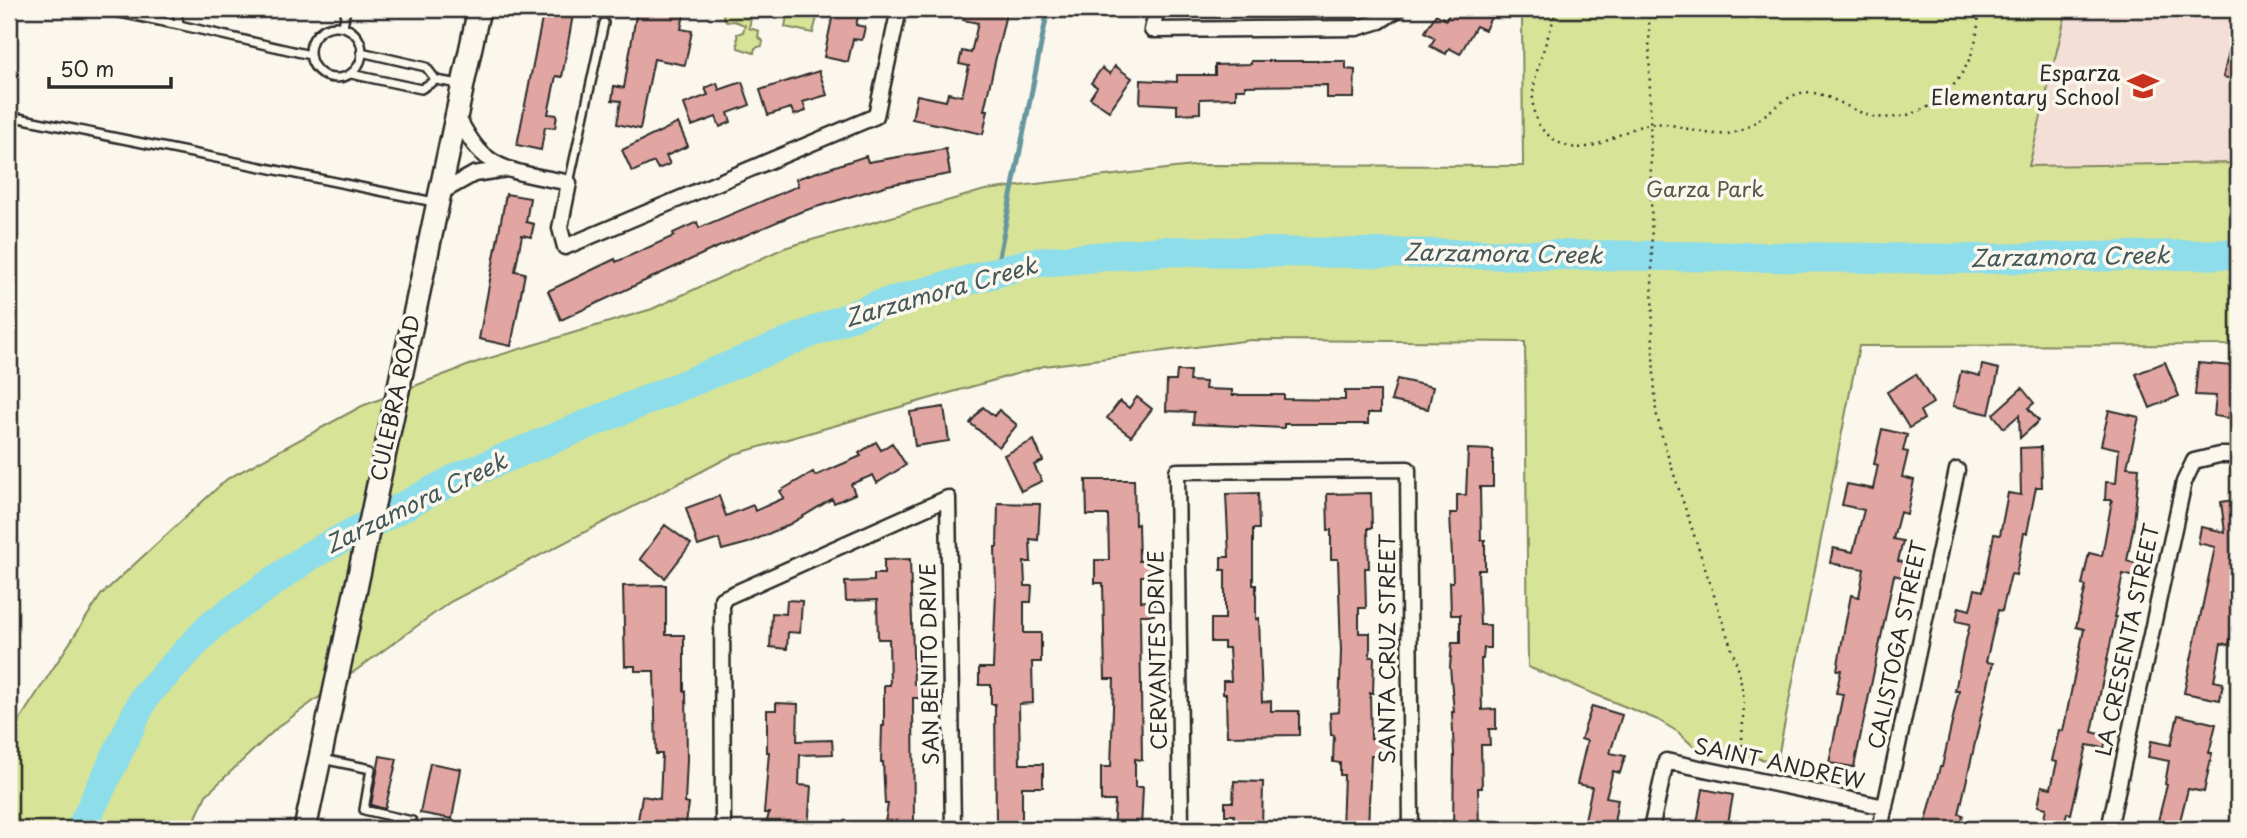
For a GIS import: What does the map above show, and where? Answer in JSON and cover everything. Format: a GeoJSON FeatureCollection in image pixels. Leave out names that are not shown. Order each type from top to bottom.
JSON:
{"type":"FeatureCollection","features":[{"type":"Feature","properties":{"kind":"main road","name":"CULEBRA ROAD"},"geometry":{"type":"LineString","coordinates":[[305,829],[480,9]]}},
{"type":"Feature","properties":{"kind":"street"},"geometry":{"type":"LineString","coordinates":[[457,116],[477,149],[507,169],[569,183],[560,228],[565,247],[876,116],[899,9]]}},
{"type":"Feature","properties":{"kind":"street"},"geometry":{"type":"LineString","coordinates":[[1157,9],[1152,30],[1357,28],[1380,21],[1398,9]]}},
{"type":"Feature","properties":{"kind":"street"},"geometry":{"type":"LineString","coordinates":[[439,198],[474,174],[507,169]]}},
{"type":"Feature","properties":{"kind":"street","name":"LA CRESENTA STREET"},"geometry":{"type":"LineString","coordinates":[[2109,829],[2183,482],[2194,461],[2219,455],[2238,455]]}},
{"type":"Feature","properties":{"kind":"street","name":"CERVANTES DRIVE"},"geometry":{"type":"LineString","coordinates":[[1181,829],[1177,471],[1408,469]]}},
{"type":"Feature","properties":{"kind":"street","name":"SANTA CRUZ STREET"},"geometry":{"type":"LineString","coordinates":[[1408,469],[1411,829]]}},
{"type":"Feature","properties":{"kind":"street","name":"CALISTOGA STREET"},"geometry":{"type":"LineString","coordinates":[[1880,829],[1957,470]]}},
{"type":"Feature","properties":{"kind":"street","name":"SAN BENITO DRIVE"},"geometry":{"type":"LineString","coordinates":[[721,829],[722,599],[948,498],[953,829]]}},
{"type":"Feature","properties":{"kind":"street","name":"SAINT ANDREW"},"geometry":{"type":"LineString","coordinates":[[1651,829],[1666,761],[1885,807]]}},
{"type":"Feature","properties":{"kind":"lane"},"geometry":{"type":"LineString","coordinates":[[101,9],[310,55]]}},
{"type":"Feature","properties":{"kind":"lane"},"geometry":{"type":"LineString","coordinates":[[177,9],[179,25]]}},
{"type":"Feature","properties":{"kind":"lane"},"geometry":{"type":"LineString","coordinates":[[343,27],[346,9]]}},
{"type":"Feature","properties":{"kind":"lane"},"geometry":{"type":"LineString","coordinates":[[569,183],[604,23]]}},
{"type":"Feature","properties":{"kind":"lane"},"geometry":{"type":"LineString","coordinates":[[343,27],[356,36],[361,52],[356,69],[342,78],[325,75],[318,70],[310,55],[310,46],[319,32],[327,28],[343,27]]}},
{"type":"Feature","properties":{"kind":"lane"},"geometry":{"type":"LineString","coordinates":[[361,52],[426,67],[436,80]]}},
{"type":"Feature","properties":{"kind":"lane"},"geometry":{"type":"LineString","coordinates":[[351,74],[421,89],[436,80],[463,85]]}},
{"type":"Feature","properties":{"kind":"lane"},"geometry":{"type":"LineString","coordinates":[[9,114],[439,198]]}},
{"type":"Feature","properties":{"kind":"lane"},"geometry":{"type":"LineString","coordinates":[[319,758],[371,769],[364,810],[412,821],[411,829]]}},
{"type":"Feature","properties":{"kind":"path"},"geometry":{"type":"LineString","coordinates":[[1556,9],[1536,71],[1534,108],[1545,134],[1561,143],[1578,147],[1594,147],[1651,124],[1703,133],[1723,134],[1738,131],[1795,95],[1808,92],[1877,117],[1911,113],[1946,96],[1956,84],[1975,40],[1978,9]]}},
{"type":"Feature","properties":{"kind":"path"},"geometry":{"type":"LineString","coordinates":[[1652,9],[1649,19],[1652,343],[1656,412],[1665,447],[1739,671],[1744,701],[1744,735],[1739,776]]}},
{"type":"Feature","properties":{"kind":"shaded area","name":"Esparza Elementary School"},"geometry":{"type":"Polygon","coordinates":[[[2067,9],[2238,9],[2238,163],[2029,167],[2067,9]]]}},
{"type":"Feature","properties":{"kind":"green space"},"geometry":{"type":"Polygon","coordinates":[[[725,9],[749,9],[749,28],[759,31],[758,37],[763,41],[762,46],[755,48],[754,53],[738,48],[737,34],[743,32],[745,25],[734,21],[727,22],[723,16],[725,9]]]}},
{"type":"Feature","properties":{"kind":"green space"},"geometry":{"type":"Polygon","coordinates":[[[788,9],[819,9],[813,33],[785,27],[788,9]]]}},
{"type":"Feature","properties":{"kind":"green space","name":"Garza Park"},"geometry":{"type":"Polygon","coordinates":[[[1522,9],[2067,9],[2029,166],[2238,163],[2238,345],[1859,346],[1777,762],[1693,746],[1678,732],[1658,720],[1528,667],[1525,342],[1251,340],[1044,366],[735,454],[450,602],[278,727],[206,795],[191,829],[9,829],[9,736],[101,595],[227,479],[362,406],[480,361],[652,309],[784,248],[985,190],[1201,165],[1523,166],[1522,9]]]}},
{"type":"Feature","properties":{"kind":"building"},"geometry":{"type":"Polygon","coordinates":[[[544,9],[574,9],[562,77],[556,76],[548,114],[557,115],[555,128],[545,127],[541,150],[517,145],[544,9]]]}},
{"type":"Feature","properties":{"kind":"building"},"geometry":{"type":"Polygon","coordinates":[[[637,9],[685,9],[681,29],[692,31],[685,65],[654,59],[640,129],[617,124],[621,101],[612,100],[614,86],[624,88],[637,9]]]}},
{"type":"Feature","properties":{"kind":"building"},"geometry":{"type":"Polygon","coordinates":[[[834,9],[860,9],[856,25],[865,27],[862,40],[853,39],[848,62],[824,57],[834,9]]]}},
{"type":"Feature","properties":{"kind":"building"},"geometry":{"type":"Polygon","coordinates":[[[965,9],[1007,9],[984,110],[988,110],[983,134],[912,119],[917,95],[946,101],[948,93],[962,96],[969,66],[959,64],[962,51],[971,53],[978,23],[963,20],[965,9]]]}},
{"type":"Feature","properties":{"kind":"building"},"geometry":{"type":"Polygon","coordinates":[[[1451,9],[1495,9],[1485,30],[1476,26],[1460,54],[1449,48],[1446,54],[1430,46],[1435,38],[1425,32],[1436,14],[1446,20],[1451,9]]]}},
{"type":"Feature","properties":{"kind":"building"},"geometry":{"type":"Polygon","coordinates":[[[2233,34],[2238,34],[2238,80],[2223,77],[2233,34]]]}},
{"type":"Feature","properties":{"kind":"building"},"geometry":{"type":"Polygon","coordinates":[[[1251,61],[1346,61],[1346,69],[1355,70],[1354,98],[1327,98],[1327,85],[1245,86],[1245,89],[1236,89],[1236,98],[1200,99],[1200,113],[1177,114],[1177,105],[1140,103],[1141,80],[1177,82],[1177,75],[1215,75],[1215,65],[1251,64],[1251,61]]]}},
{"type":"Feature","properties":{"kind":"building"},"geometry":{"type":"Polygon","coordinates":[[[1115,66],[1132,78],[1109,111],[1090,98],[1097,87],[1091,83],[1102,68],[1110,74],[1115,66]]]}},
{"type":"Feature","properties":{"kind":"building"},"geometry":{"type":"Polygon","coordinates":[[[819,71],[827,95],[803,102],[806,111],[794,115],[791,108],[768,115],[760,90],[819,71]]]}},
{"type":"Feature","properties":{"kind":"building"},"geometry":{"type":"Polygon","coordinates":[[[742,82],[750,105],[728,113],[731,122],[720,127],[716,117],[692,126],[684,104],[708,95],[705,88],[717,83],[719,90],[742,82]]]}},
{"type":"Feature","properties":{"kind":"building"},"geometry":{"type":"Polygon","coordinates":[[[678,123],[688,146],[666,156],[670,164],[658,169],[654,162],[632,172],[622,150],[678,123]]]}},
{"type":"Feature","properties":{"kind":"building"},"geometry":{"type":"Polygon","coordinates":[[[946,149],[950,174],[888,185],[800,212],[561,320],[548,291],[615,259],[616,262],[674,236],[673,233],[697,222],[699,228],[798,186],[796,179],[866,156],[868,162],[946,149]]]}},
{"type":"Feature","properties":{"kind":"building"},"geometry":{"type":"Polygon","coordinates":[[[506,194],[530,198],[526,222],[534,224],[531,237],[522,235],[515,271],[525,273],[511,346],[479,339],[506,194]]]}},
{"type":"Feature","properties":{"kind":"building"},"geometry":{"type":"Polygon","coordinates":[[[2165,362],[2179,396],[2150,408],[2136,374],[2165,362]]]}},
{"type":"Feature","properties":{"kind":"building"},"geometry":{"type":"Polygon","coordinates":[[[2198,363],[2233,366],[2232,374],[2238,374],[2238,413],[2229,413],[2229,418],[2214,416],[2216,396],[2195,395],[2198,363]]]}},
{"type":"Feature","properties":{"kind":"building"},"geometry":{"type":"Polygon","coordinates":[[[1982,365],[1999,369],[1989,414],[1953,406],[1961,371],[1980,376],[1982,365]]]}},
{"type":"Feature","properties":{"kind":"building"},"geometry":{"type":"Polygon","coordinates":[[[1177,371],[1190,371],[1189,381],[1206,382],[1205,389],[1232,390],[1232,395],[1284,395],[1284,399],[1345,400],[1345,391],[1380,391],[1380,413],[1368,413],[1368,424],[1284,424],[1284,428],[1193,424],[1194,412],[1166,411],[1167,381],[1176,381],[1177,371]]]}},
{"type":"Feature","properties":{"kind":"building"},"geometry":{"type":"Polygon","coordinates":[[[1916,374],[1933,403],[1920,411],[1924,419],[1909,428],[1887,392],[1916,374]]]}},
{"type":"Feature","properties":{"kind":"building"},"geometry":{"type":"Polygon","coordinates":[[[1397,379],[1433,387],[1428,409],[1391,401],[1397,379]]]}},
{"type":"Feature","properties":{"kind":"building"},"geometry":{"type":"Polygon","coordinates":[[[2022,388],[2034,403],[2028,408],[2039,421],[2020,438],[2019,415],[2004,428],[1993,414],[2022,388]]]}},
{"type":"Feature","properties":{"kind":"building"},"geometry":{"type":"Polygon","coordinates":[[[1137,397],[1152,409],[1131,436],[1107,418],[1120,401],[1129,408],[1137,397]]]}},
{"type":"Feature","properties":{"kind":"building"},"geometry":{"type":"Polygon","coordinates":[[[944,407],[949,441],[915,446],[910,412],[944,407]]]}},
{"type":"Feature","properties":{"kind":"building"},"geometry":{"type":"Polygon","coordinates":[[[983,407],[994,416],[999,410],[1017,425],[999,447],[970,423],[983,407]]]}},
{"type":"Feature","properties":{"kind":"building"},"geometry":{"type":"Polygon","coordinates":[[[2109,410],[2139,417],[2127,467],[2139,468],[2134,524],[2127,561],[2142,565],[2140,578],[2123,574],[2092,732],[2107,736],[2104,748],[2087,745],[2071,814],[2067,813],[2063,829],[2042,829],[2046,808],[2038,806],[2042,786],[2051,788],[2057,762],[2052,761],[2059,730],[2063,731],[2084,629],[2076,627],[2086,586],[2082,585],[2089,553],[2102,556],[2112,500],[2105,500],[2106,482],[2116,483],[2119,449],[2101,445],[2109,410]]]}},
{"type":"Feature","properties":{"kind":"building"},"geometry":{"type":"Polygon","coordinates":[[[1882,429],[1907,435],[1903,451],[1908,452],[1902,477],[1914,480],[1907,514],[1900,512],[1893,539],[1903,541],[1898,561],[1912,564],[1909,579],[1894,575],[1854,767],[1829,763],[1843,694],[1836,693],[1844,631],[1851,595],[1859,597],[1864,569],[1830,563],[1833,548],[1853,552],[1864,510],[1842,505],[1847,484],[1873,489],[1878,465],[1874,464],[1882,429]]]}},
{"type":"Feature","properties":{"kind":"building"},"geometry":{"type":"Polygon","coordinates":[[[1034,440],[1043,461],[1034,465],[1042,481],[1021,491],[1004,455],[1034,440]]]}},
{"type":"Feature","properties":{"kind":"building"},"geometry":{"type":"Polygon","coordinates":[[[876,442],[881,450],[892,443],[906,465],[877,483],[873,475],[851,484],[855,494],[834,503],[832,499],[790,524],[748,543],[722,550],[719,539],[698,546],[686,508],[719,496],[726,516],[753,505],[755,511],[784,498],[780,491],[813,472],[815,476],[861,456],[859,453],[876,442]]]}},
{"type":"Feature","properties":{"kind":"building"},"geometry":{"type":"Polygon","coordinates":[[[2041,447],[2042,487],[2036,487],[2016,575],[2011,574],[2002,611],[1998,610],[1986,662],[1993,663],[1959,814],[1963,815],[1960,829],[1924,829],[1942,767],[1970,624],[1956,621],[1959,607],[1970,610],[1975,589],[1983,591],[1994,534],[2000,535],[2008,493],[2021,495],[2020,448],[2041,447]]]}},
{"type":"Feature","properties":{"kind":"building"},"geometry":{"type":"Polygon","coordinates":[[[1468,449],[1493,450],[1493,487],[1480,487],[1481,540],[1485,540],[1485,570],[1478,570],[1480,625],[1490,625],[1490,648],[1484,648],[1481,659],[1482,710],[1496,709],[1496,729],[1489,729],[1490,745],[1481,745],[1479,829],[1453,829],[1454,712],[1450,667],[1452,643],[1460,643],[1460,615],[1451,615],[1450,582],[1453,582],[1450,513],[1457,513],[1457,495],[1466,495],[1468,449]]]}},
{"type":"Feature","properties":{"kind":"building"},"geometry":{"type":"Polygon","coordinates":[[[1086,480],[1134,480],[1139,561],[1156,561],[1156,576],[1141,576],[1141,601],[1155,602],[1154,615],[1140,615],[1142,760],[1135,759],[1135,787],[1143,787],[1141,829],[1113,829],[1115,801],[1101,801],[1101,767],[1111,767],[1114,679],[1105,679],[1103,583],[1095,583],[1095,560],[1109,560],[1108,515],[1087,515],[1086,480]]]}},
{"type":"Feature","properties":{"kind":"building"},"geometry":{"type":"Polygon","coordinates":[[[1258,493],[1259,529],[1253,529],[1253,585],[1256,585],[1256,619],[1259,618],[1262,702],[1271,701],[1271,711],[1299,711],[1299,735],[1227,736],[1223,681],[1231,681],[1229,648],[1224,648],[1224,642],[1211,642],[1211,619],[1225,619],[1225,570],[1221,570],[1221,557],[1229,557],[1226,494],[1258,493]]]}},
{"type":"Feature","properties":{"kind":"building"},"geometry":{"type":"Polygon","coordinates":[[[1371,493],[1369,568],[1365,568],[1366,608],[1359,608],[1359,633],[1370,633],[1370,657],[1374,657],[1373,693],[1370,693],[1371,739],[1382,739],[1382,756],[1371,756],[1368,829],[1342,829],[1344,775],[1340,775],[1340,763],[1333,762],[1334,735],[1331,735],[1330,713],[1339,712],[1341,651],[1338,559],[1331,559],[1327,494],[1371,493]]]}},
{"type":"Feature","properties":{"kind":"building"},"geometry":{"type":"Polygon","coordinates":[[[2238,499],[2238,521],[2233,551],[2238,552],[2238,620],[2235,619],[2229,645],[2221,643],[2214,681],[2223,683],[2220,700],[2184,693],[2215,547],[2198,543],[2201,527],[2225,532],[2221,502],[2238,499]]]}},
{"type":"Feature","properties":{"kind":"building"},"geometry":{"type":"Polygon","coordinates":[[[998,503],[1040,504],[1038,540],[1030,539],[1031,562],[1024,562],[1025,586],[1032,586],[1031,602],[1024,602],[1024,633],[1041,633],[1041,662],[1032,662],[1033,703],[1019,704],[1020,764],[1043,764],[1043,787],[1022,787],[1022,826],[996,826],[995,704],[991,704],[991,685],[979,685],[979,668],[993,668],[998,503]]]}},
{"type":"Feature","properties":{"kind":"building"},"geometry":{"type":"Polygon","coordinates":[[[665,525],[691,544],[665,578],[640,559],[665,525]]]}},
{"type":"Feature","properties":{"kind":"building"},"geometry":{"type":"Polygon","coordinates":[[[910,559],[914,684],[928,684],[928,698],[913,698],[914,829],[884,829],[888,804],[885,804],[881,762],[884,685],[890,685],[889,639],[878,639],[877,600],[846,601],[845,582],[874,581],[874,574],[884,574],[884,560],[910,559]]]}},
{"type":"Feature","properties":{"kind":"building"},"geometry":{"type":"Polygon","coordinates":[[[666,585],[666,635],[684,635],[687,759],[685,803],[689,804],[685,829],[637,826],[642,796],[660,799],[662,754],[656,754],[654,671],[635,671],[635,666],[625,666],[623,586],[666,585]]]}},
{"type":"Feature","properties":{"kind":"building"},"geometry":{"type":"Polygon","coordinates":[[[787,600],[802,601],[800,633],[788,632],[787,649],[770,647],[772,613],[786,614],[787,600]]]}},
{"type":"Feature","properties":{"kind":"building"},"geometry":{"type":"Polygon","coordinates":[[[776,703],[798,704],[797,741],[832,740],[833,754],[800,755],[799,785],[811,786],[808,829],[765,829],[769,813],[764,813],[769,752],[767,710],[776,710],[776,703]]]}},
{"type":"Feature","properties":{"kind":"building"},"geometry":{"type":"Polygon","coordinates":[[[1592,706],[1622,715],[1610,753],[1625,756],[1620,773],[1613,771],[1606,797],[1618,799],[1613,829],[1583,829],[1592,787],[1577,784],[1587,741],[1581,739],[1592,706]]]}},
{"type":"Feature","properties":{"kind":"building"},"geometry":{"type":"Polygon","coordinates":[[[2178,715],[2216,724],[2209,753],[2212,753],[2204,792],[2188,789],[2178,829],[2156,829],[2167,785],[2169,761],[2148,757],[2151,741],[2171,745],[2178,715]]]}},
{"type":"Feature","properties":{"kind":"building"},"geometry":{"type":"Polygon","coordinates":[[[380,756],[397,759],[385,809],[371,805],[380,756]]]}},
{"type":"Feature","properties":{"kind":"building"},"geometry":{"type":"Polygon","coordinates":[[[430,763],[461,769],[452,819],[420,813],[430,763]]]}},
{"type":"Feature","properties":{"kind":"building"},"geometry":{"type":"Polygon","coordinates":[[[1234,781],[1263,782],[1262,829],[1235,829],[1234,815],[1225,815],[1225,802],[1233,802],[1234,781]]]}},
{"type":"Feature","properties":{"kind":"building"},"geometry":{"type":"Polygon","coordinates":[[[1703,789],[1733,795],[1727,829],[1696,829],[1703,789]]]}},
{"type":"Feature","properties":{"kind":"waterway"},"geometry":{"type":"LineString","coordinates":[[996,272],[1048,9]]}},
{"type":"Feature","properties":{"kind":"waterway","name":"Zarzamora Creek"},"geometry":{"type":"LineString","coordinates":[[81,829],[145,696],[212,625],[311,555],[459,477],[876,306],[1030,263],[1162,251],[1978,259],[2238,254]]}},
{"type":"Feature","properties":{"kind":"place","name":"Esparza Elementary School"},"geometry":{"type":"Point","coordinates":[2143,86]}}]}
